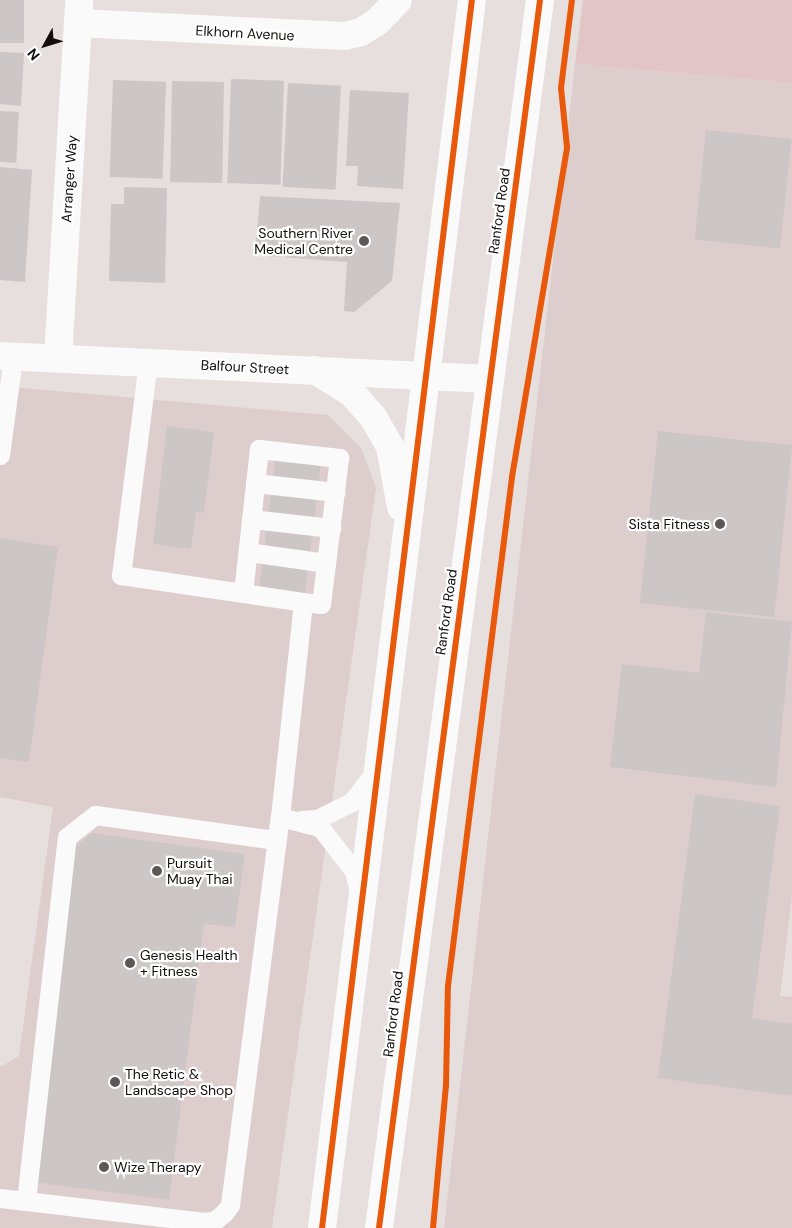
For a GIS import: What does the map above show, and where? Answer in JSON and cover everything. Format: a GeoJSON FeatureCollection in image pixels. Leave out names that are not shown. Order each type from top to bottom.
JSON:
{"type":"FeatureCollection","features":[{"type":"Feature","properties":{"kind":"main road","name":"Elkhorn Avenue"},"geometry":{"type":"LineString","coordinates":[[78,12],[345,36],[360,32],[377,22],[398,0]]}},
{"type":"Feature","properties":{"kind":"main road"},"geometry":{"type":"LineString","coordinates":[[322,1228],[472,0]]}},
{"type":"Feature","properties":{"kind":"main road","name":"Ranford Road"},"geometry":{"type":"LineString","coordinates":[[379,1228],[540,0]]}},
{"type":"Feature","properties":{"kind":"main road","name":"Arranger Way"},"geometry":{"type":"LineString","coordinates":[[58,358],[78,12]]}},
{"type":"Feature","properties":{"kind":"main road","name":"Balfour Street"},"geometry":{"type":"LineString","coordinates":[[6,357],[490,379]]}},
{"type":"Feature","properties":{"kind":"main road"},"geometry":{"type":"LineString","coordinates":[[315,370],[352,393],[373,416],[390,448],[406,533]]}},
{"type":"Feature","properties":{"kind":"lane"},"geometry":{"type":"LineString","coordinates":[[0,455],[6,357]]}},
{"type":"Feature","properties":{"kind":"lane"},"geometry":{"type":"LineString","coordinates":[[148,362],[121,574],[243,593],[303,602],[322,604],[339,458],[260,449],[243,593]]}},
{"type":"Feature","properties":{"kind":"lane"},"geometry":{"type":"LineString","coordinates":[[256,483],[335,492]]}},
{"type":"Feature","properties":{"kind":"lane"},"geometry":{"type":"LineString","coordinates":[[251,519],[331,528]]}},
{"type":"Feature","properties":{"kind":"lane"},"geometry":{"type":"LineString","coordinates":[[248,552],[326,563]]}},
{"type":"Feature","properties":{"kind":"lane"},"geometry":{"type":"LineString","coordinates":[[0,1198],[203,1222],[214,1221],[224,1214],[230,1205],[275,840],[280,817],[303,602]]}},
{"type":"Feature","properties":{"kind":"lane"},"geometry":{"type":"LineString","coordinates":[[299,820],[317,819],[352,802],[378,767]]}},
{"type":"Feature","properties":{"kind":"lane"},"geometry":{"type":"LineString","coordinates":[[26,1201],[68,837],[95,816],[275,840]]}},
{"type":"Feature","properties":{"kind":"lane"},"geometry":{"type":"LineString","coordinates":[[280,817],[299,820],[320,827],[339,848],[354,871],[361,900]]}},
{"type":"Feature","properties":{"kind":"shaded area"},"geometry":{"type":"Polygon","coordinates":[[[583,0],[792,0],[792,83],[575,64],[583,0]]]}},
{"type":"Feature","properties":{"kind":"shaded area"},"geometry":{"type":"Polygon","coordinates":[[[575,64],[792,83],[792,896],[780,996],[792,997],[792,1228],[444,1228],[575,64]]]}},
{"type":"Feature","properties":{"kind":"shaded area"},"geometry":{"type":"Polygon","coordinates":[[[0,386],[328,415],[361,448],[376,488],[272,1228],[0,1228],[0,1067],[19,1056],[53,807],[0,797],[0,386]]]}},
{"type":"Feature","properties":{"kind":"building"},"geometry":{"type":"Polygon","coordinates":[[[0,0],[24,0],[24,43],[0,43],[0,0]]]}},
{"type":"Feature","properties":{"kind":"building"},"geometry":{"type":"Polygon","coordinates":[[[0,52],[24,53],[21,106],[0,104],[0,52]]]}},
{"type":"Feature","properties":{"kind":"building"},"geometry":{"type":"Polygon","coordinates":[[[231,79],[284,81],[280,185],[227,183],[231,79]]]}},
{"type":"Feature","properties":{"kind":"building"},"geometry":{"type":"Polygon","coordinates":[[[113,80],[166,82],[163,179],[110,177],[113,80]]]}},
{"type":"Feature","properties":{"kind":"building"},"geometry":{"type":"Polygon","coordinates":[[[172,81],[224,82],[222,183],[170,182],[172,81]]]}},
{"type":"Feature","properties":{"kind":"building"},"geometry":{"type":"Polygon","coordinates":[[[288,83],[341,86],[335,190],[283,187],[288,83]]]}},
{"type":"Feature","properties":{"kind":"building"},"geometry":{"type":"Polygon","coordinates":[[[350,90],[409,93],[403,189],[357,186],[358,166],[346,166],[350,90]]]}},
{"type":"Feature","properties":{"kind":"building"},"geometry":{"type":"Polygon","coordinates":[[[0,111],[19,112],[16,163],[0,162],[0,111]]]}},
{"type":"Feature","properties":{"kind":"building"},"geometry":{"type":"Polygon","coordinates":[[[706,130],[792,139],[780,248],[695,239],[706,130]]]}},
{"type":"Feature","properties":{"kind":"building"},"geometry":{"type":"Polygon","coordinates":[[[0,167],[32,170],[25,282],[0,280],[0,167]]]}},
{"type":"Feature","properties":{"kind":"building"},"geometry":{"type":"Polygon","coordinates":[[[124,187],[167,188],[165,283],[109,281],[111,204],[124,204],[124,187]]]}},
{"type":"Feature","properties":{"kind":"building"},"geometry":{"type":"Polygon","coordinates":[[[260,196],[400,203],[392,281],[354,312],[344,311],[347,262],[255,255],[260,196]]]}},
{"type":"Feature","properties":{"kind":"building"},"geometry":{"type":"Polygon","coordinates":[[[167,426],[214,432],[204,513],[196,512],[191,549],[153,544],[167,426]]]}},
{"type":"Feature","properties":{"kind":"building","name":"Sista Fitness"},"geometry":{"type":"Polygon","coordinates":[[[658,431],[792,445],[774,617],[640,603],[658,431]]]}},
{"type":"Feature","properties":{"kind":"building"},"geometry":{"type":"Polygon","coordinates":[[[277,444],[323,450],[305,594],[259,588],[277,444]]]}},
{"type":"Feature","properties":{"kind":"building"},"geometry":{"type":"Polygon","coordinates":[[[0,538],[58,547],[29,762],[0,758],[0,538]]]}},
{"type":"Feature","properties":{"kind":"building"},"geometry":{"type":"Polygon","coordinates":[[[706,612],[792,622],[776,787],[610,767],[622,664],[699,673],[706,612]]]}},
{"type":"Feature","properties":{"kind":"building"},"geometry":{"type":"Polygon","coordinates":[[[695,794],[780,806],[752,1018],[792,1024],[792,1096],[658,1078],[695,794]]]}},
{"type":"Feature","properties":{"kind":"building"},"geometry":{"type":"Polygon","coordinates":[[[92,833],[245,854],[235,927],[204,924],[169,1200],[33,1182],[76,846],[92,833]]]}},
{"type":"Feature","properties":{"kind":"cycle path"},"geometry":{"type":"LineString","coordinates":[[322,1228],[472,0]]}},
{"type":"Feature","properties":{"kind":"cycle path"},"geometry":{"type":"LineString","coordinates":[[379,1228],[540,0]]}},
{"type":"Feature","properties":{"kind":"cycle path"},"geometry":{"type":"LineString","coordinates":[[433,1228],[446,1086],[448,986],[512,477],[567,147],[561,88],[572,0]]}},
{"type":"Feature","properties":{"kind":"place","name":"Southern River Medical Centre"},"geometry":{"type":"Point","coordinates":[364,241]}},
{"type":"Feature","properties":{"kind":"place","name":"Sista Fitness"},"geometry":{"type":"Point","coordinates":[720,524]}},
{"type":"Feature","properties":{"kind":"place","name":"Pursuit Muay Thai"},"geometry":{"type":"Point","coordinates":[157,871]}},
{"type":"Feature","properties":{"kind":"place","name":"Genesis Health + Fitness"},"geometry":{"type":"Point","coordinates":[130,963]}},
{"type":"Feature","properties":{"kind":"place","name":"The Retic & Landscape Shop"},"geometry":{"type":"Point","coordinates":[115,1082]}},
{"type":"Feature","properties":{"kind":"place","name":"Wize Therapy"},"geometry":{"type":"Point","coordinates":[104,1167]}}]}
